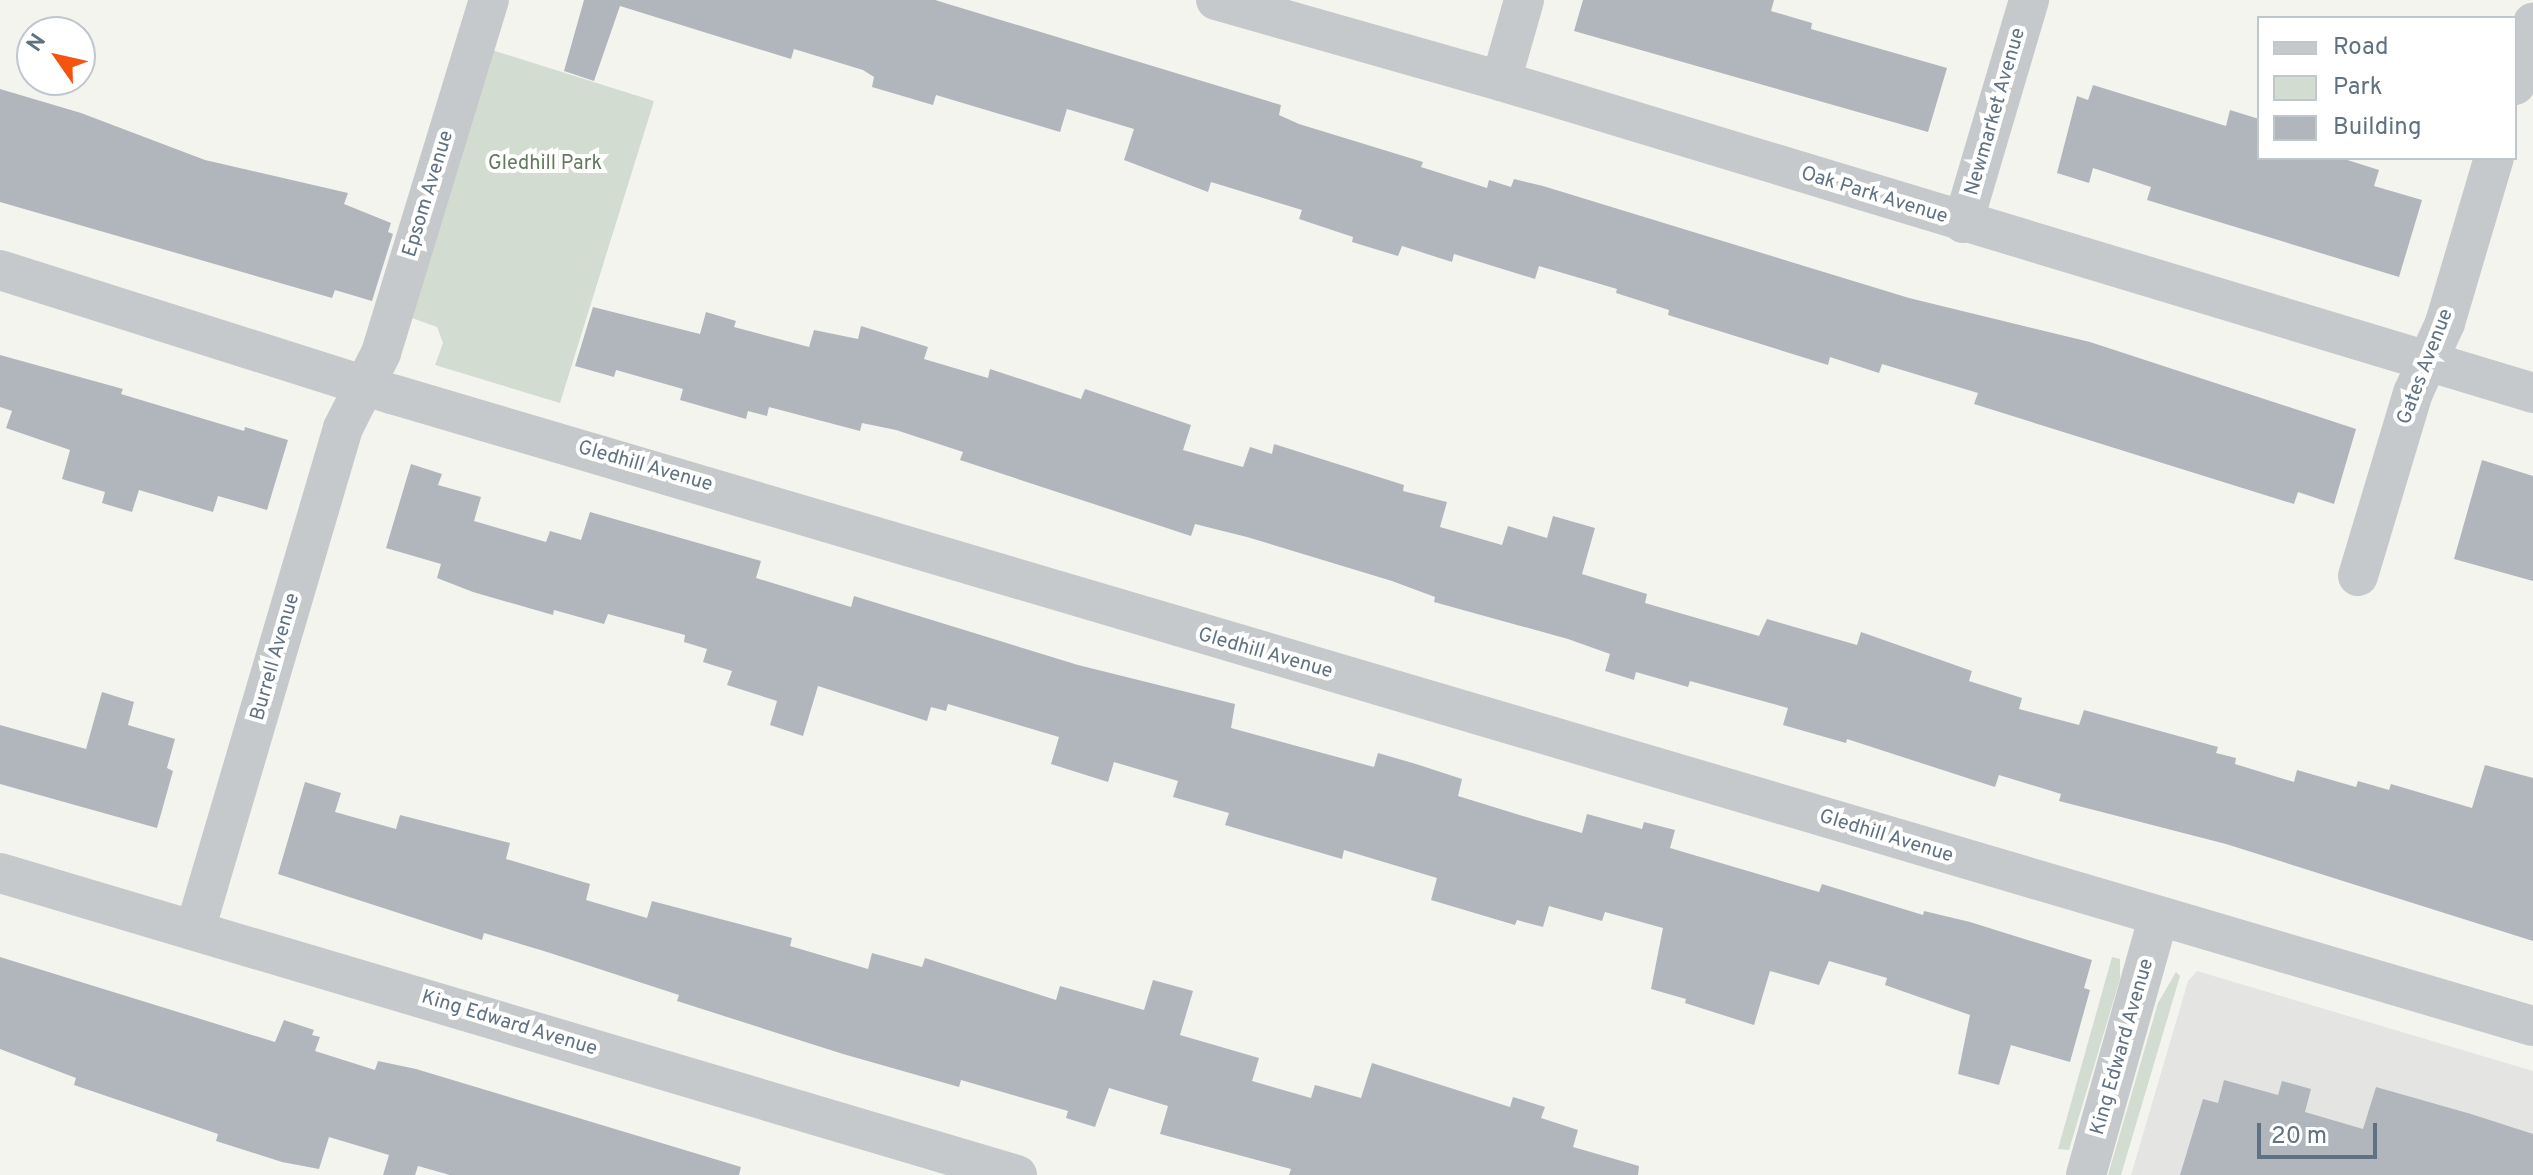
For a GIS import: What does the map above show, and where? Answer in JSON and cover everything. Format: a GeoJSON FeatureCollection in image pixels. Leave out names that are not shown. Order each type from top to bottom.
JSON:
{"type":"FeatureCollection","features":[{"type":"Feature","properties":{"kind":"street","name":"Epsom Avenue"},"geometry":{"type":"LineString","coordinates":[[363,385],[381,353],[489,0]]}},
{"type":"Feature","properties":{"kind":"street","name":"Oak Park Avenue"},"geometry":{"type":"LineString","coordinates":[[1216,0],[1501,81],[2425,363],[2533,393]]}},
{"type":"Feature","properties":{"kind":"street"},"geometry":{"type":"LineString","coordinates":[[1501,81],[1524,0]]}},
{"type":"Feature","properties":{"kind":"street","name":"Newmarket Avenue"},"geometry":{"type":"LineString","coordinates":[[1963,223],[2029,0]]}},
{"type":"Feature","properties":{"kind":"street"},"geometry":{"type":"LineString","coordinates":[[2517,78],[2533,23]]}},
{"type":"Feature","properties":{"kind":"street","name":"Gates Avenue"},"geometry":{"type":"LineString","coordinates":[[2358,576],[2425,363],[2445,323],[2493,160]]}},
{"type":"Feature","properties":{"kind":"street","name":"Gledhill Avenue"},"geometry":{"type":"LineString","coordinates":[[0,270],[363,385],[2158,918],[2533,1026]]}},
{"type":"Feature","properties":{"kind":"street","name":"Burrell Avenue"},"geometry":{"type":"LineString","coordinates":[[195,930],[343,428],[363,385]]}},
{"type":"Feature","properties":{"kind":"street","name":"King Edward Avenue"},"geometry":{"type":"LineString","coordinates":[[0,873],[1017,1175]]}},
{"type":"Feature","properties":{"kind":"street","name":"King Edward Avenue"},"geometry":{"type":"LineString","coordinates":[[2086,1175],[2158,918]]}},
{"type":"Feature","properties":{"kind":"shaded area"},"geometry":{"type":"Polygon","coordinates":[[[2197,971],[2533,1071],[2533,1175],[2131,1175],[2188,981],[2197,971]]]}},
{"type":"Feature","properties":{"kind":"green space","name":"Gledhill Park"},"geometry":{"type":"Polygon","coordinates":[[[492,50],[654,101],[560,403],[435,365],[443,343],[437,327],[412,318],[492,50]]]}},
{"type":"Feature","properties":{"kind":"green space"},"geometry":{"type":"Polygon","coordinates":[[[2112,957],[2120,959],[2120,979],[2069,1150],[2058,1149],[2112,957]]]}},
{"type":"Feature","properties":{"kind":"green space"},"geometry":{"type":"Polygon","coordinates":[[[2176,972],[2180,976],[2121,1175],[2108,1175],[2158,1003],[2176,972]]]}},
{"type":"Feature","properties":{"kind":"building"},"geometry":{"type":"Polygon","coordinates":[[[584,0],[935,0],[1281,105],[1279,115],[1299,124],[1423,162],[1421,167],[1487,188],[1489,180],[1511,187],[1514,179],[1543,186],[1909,298],[2090,342],[2356,429],[2334,504],[2298,492],[2294,504],[1974,404],[1978,393],[1882,364],[1879,373],[1830,357],[1828,365],[1668,315],[1669,310],[1616,293],[1617,289],[1539,266],[1535,279],[1454,254],[1452,262],[1402,246],[1398,256],[1352,242],[1353,237],[1299,219],[1302,210],[1211,182],[1208,192],[1124,160],[1134,129],[1067,109],[1060,132],[936,95],[933,105],[872,87],[874,77],[863,70],[794,49],[791,59],[620,6],[594,81],[564,71],[584,0]]]}},
{"type":"Feature","properties":{"kind":"building"},"geometry":{"type":"Polygon","coordinates":[[[1583,0],[1774,0],[1771,11],[1812,23],[1811,29],[1947,68],[1928,132],[1574,31],[1583,0]]]}},
{"type":"Feature","properties":{"kind":"building"},"geometry":{"type":"Polygon","coordinates":[[[2093,85],[2226,126],[2230,110],[2257,118],[2257,160],[2347,160],[2379,170],[2374,186],[2422,200],[2399,277],[2147,200],[2151,187],[2093,168],[2089,183],[2057,173],[2077,96],[2088,100],[2093,85]]]}},
{"type":"Feature","properties":{"kind":"building"},"geometry":{"type":"Polygon","coordinates":[[[0,89],[81,113],[205,160],[348,193],[344,204],[391,223],[388,232],[393,234],[372,301],[335,290],[332,298],[0,202],[0,89]]]}},
{"type":"Feature","properties":{"kind":"building"},"geometry":{"type":"Polygon","coordinates":[[[593,307],[700,334],[706,312],[736,321],[734,327],[809,347],[814,330],[858,339],[861,326],[928,347],[924,359],[988,378],[990,369],[1081,399],[1085,389],[1191,425],[1183,450],[1243,467],[1250,447],[1272,454],[1274,444],[1404,485],[1403,491],[1447,502],[1440,527],[1502,545],[1508,526],[1547,538],[1553,516],[1595,528],[1582,574],[1647,594],[1645,603],[1759,636],[1767,619],[1857,645],[1861,632],[1972,671],[1969,681],[2022,698],[2019,709],[2079,725],[2084,710],[2218,747],[2216,753],[2236,758],[2235,764],[2294,782],[2297,770],[2356,787],[2358,781],[2389,790],[2391,784],[2472,808],[2485,765],[2533,778],[2533,941],[2226,844],[2059,801],[2061,794],[1999,775],[1995,787],[1847,739],[1846,743],[1783,725],[1788,708],[1690,681],[1688,687],[1636,672],[1634,680],[1605,671],[1610,654],[1568,639],[1434,602],[1435,597],[1392,581],[1247,537],[1195,524],[1191,536],[960,460],[963,452],[896,430],[862,423],[860,431],[769,407],[767,416],[748,411],[746,419],[680,400],[683,389],[616,370],[614,377],[575,366],[593,307]]]}},
{"type":"Feature","properties":{"kind":"building"},"geometry":{"type":"Polygon","coordinates":[[[0,355],[123,389],[121,394],[244,431],[245,427],[288,440],[267,510],[218,496],[213,512],[139,490],[132,512],[102,503],[105,492],[62,479],[70,450],[6,428],[12,411],[0,407],[0,355]]]}},
{"type":"Feature","properties":{"kind":"building"},"geometry":{"type":"Polygon","coordinates":[[[2482,460],[2533,476],[2533,581],[2454,559],[2482,460]]]}},
{"type":"Feature","properties":{"kind":"building"},"geometry":{"type":"Polygon","coordinates":[[[411,464],[442,474],[438,485],[481,497],[474,521],[546,542],[550,531],[581,540],[590,512],[761,561],[756,578],[851,607],[854,596],[1078,665],[1235,704],[1231,728],[1374,767],[1378,753],[1416,764],[1462,779],[1458,796],[1536,820],[1582,833],[1587,814],[1642,829],[1644,822],[1675,830],[1670,848],[1819,892],[1822,884],[1923,915],[1924,911],[1970,922],[2092,960],[2084,988],[2090,990],[2070,1062],[2011,1045],[1999,1085],[1958,1074],[1970,1015],[1885,985],[1887,978],[1829,961],[1819,985],[1770,971],[1754,1025],[1685,1003],[1686,999],[1651,989],[1663,928],[1605,912],[1602,921],[1549,906],[1543,927],[1517,920],[1515,925],[1431,900],[1437,878],[1344,850],[1342,859],[1225,825],[1229,813],[1173,797],[1178,781],[1114,762],[1108,782],[1051,764],[1059,737],[948,704],[946,711],[931,707],[927,721],[818,686],[803,736],[770,725],[777,701],[727,685],[732,671],[703,662],[707,649],[684,642],[685,635],[608,614],[604,624],[554,610],[553,615],[473,592],[437,578],[441,564],[386,548],[411,464]]]}},
{"type":"Feature","properties":{"kind":"building"},"geometry":{"type":"Polygon","coordinates":[[[102,692],[134,702],[128,725],[175,739],[167,768],[173,771],[157,828],[0,784],[0,725],[86,749],[102,692]]]}},
{"type":"Feature","properties":{"kind":"building"},"geometry":{"type":"Polygon","coordinates":[[[305,782],[341,793],[335,812],[396,829],[400,815],[510,843],[506,859],[590,884],[586,900],[647,918],[652,901],[792,938],[790,946],[868,969],[872,953],[922,967],[925,958],[1056,1000],[1060,986],[1144,1010],[1153,980],[1193,991],[1180,1035],[1259,1058],[1252,1081],[1311,1098],[1315,1085],[1361,1098],[1372,1063],[1510,1107],[1513,1097],[1545,1107],[1541,1118],[1578,1130],[1573,1147],[1639,1166],[1638,1175],[1289,1175],[1291,1169],[1160,1134],[1168,1106],[1109,1088],[1095,1127],[1066,1118],[1068,1111],[961,1080],[959,1087],[843,1054],[677,1001],[679,995],[547,952],[484,933],[482,940],[278,874],[305,782]]]}},
{"type":"Feature","properties":{"kind":"building"},"geometry":{"type":"Polygon","coordinates":[[[0,957],[275,1042],[284,1020],[314,1030],[312,1035],[320,1037],[315,1051],[375,1070],[378,1061],[416,1069],[741,1167],[739,1175],[450,1175],[418,1166],[415,1175],[383,1175],[389,1155],[329,1137],[319,1169],[282,1162],[216,1141],[218,1134],[74,1085],[76,1078],[0,1049],[0,957]]]}},
{"type":"Feature","properties":{"kind":"building"},"geometry":{"type":"Polygon","coordinates":[[[2224,1080],[2278,1095],[2282,1081],[2311,1089],[2305,1112],[2363,1129],[2376,1087],[2471,1114],[2533,1134],[2533,1175],[2180,1175],[2203,1099],[2218,1103],[2224,1080]]]}}]}
